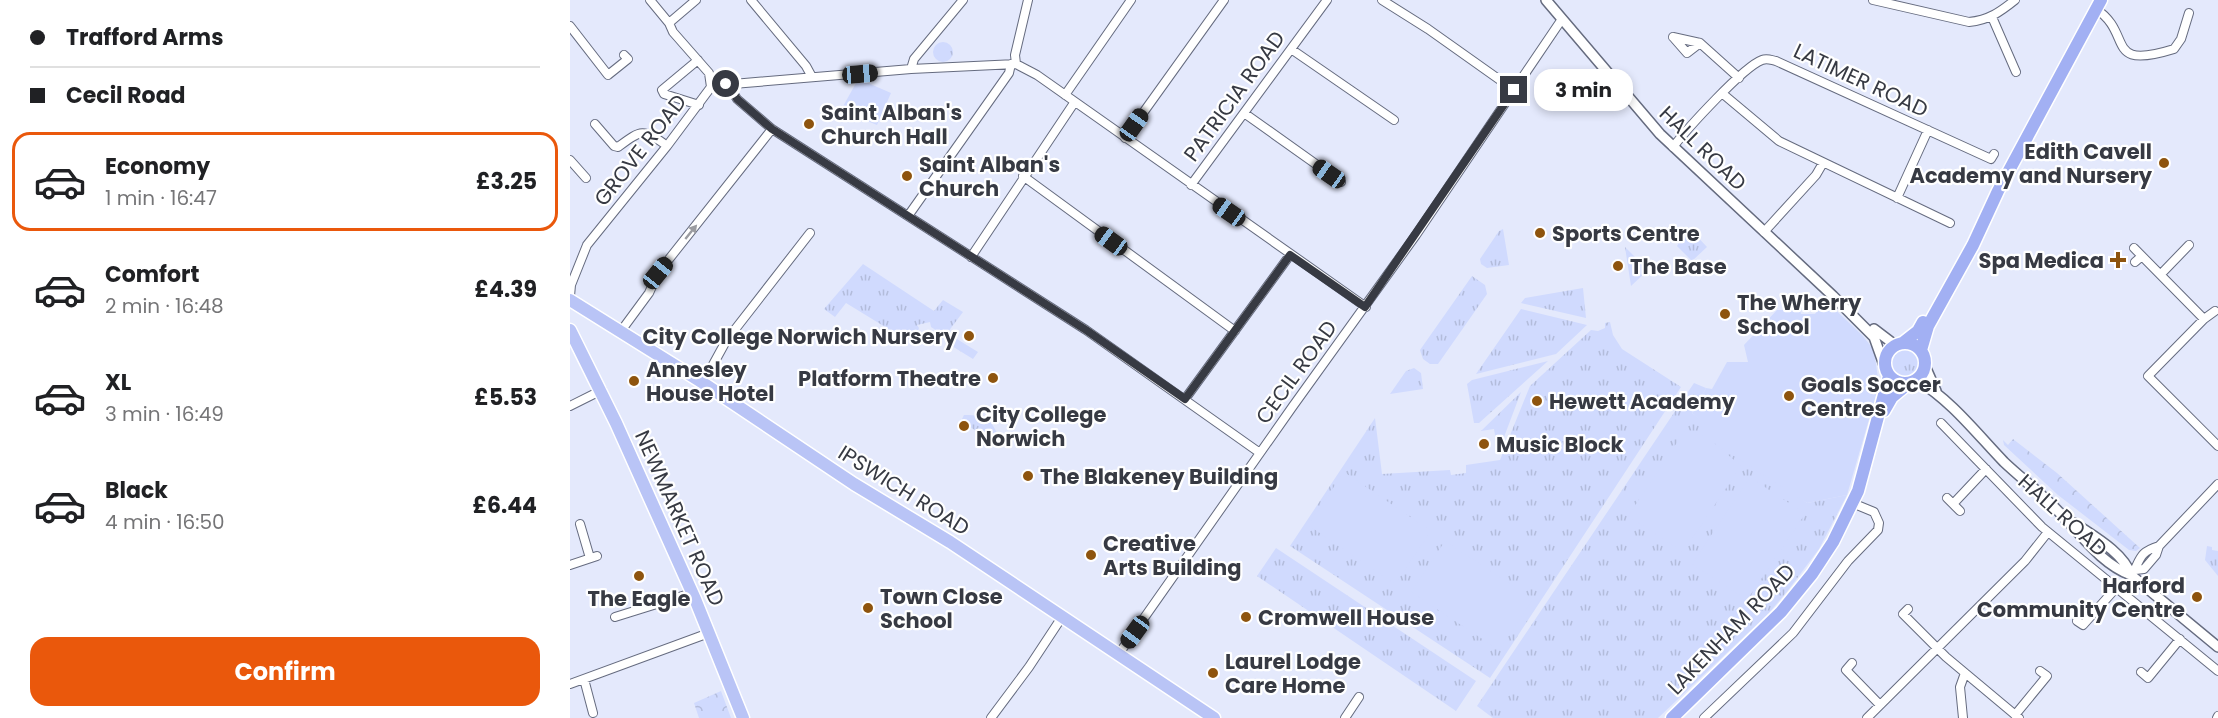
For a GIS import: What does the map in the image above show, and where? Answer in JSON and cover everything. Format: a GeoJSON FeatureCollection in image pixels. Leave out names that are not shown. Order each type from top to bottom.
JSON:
{"type":"FeatureCollection","features":[{"type":"Feature","properties":{"kind":"highway"},"geometry":{"type":"LineString","coordinates":[[1886,370],[1885,356],[1918,331],[1963,248],[1998,191],[2098,4]]}},
{"type":"Feature","properties":{"kind":"highway"},"geometry":{"type":"LineString","coordinates":[[1921,350],[1924,335],[1973,245],[1998,191]]}},
{"type":"Feature","properties":{"kind":"highway","name":"HALL ROAD"},"geometry":{"type":"LineString","coordinates":[[1899,344],[1914,344],[1925,357],[1925,366]]}},
{"type":"Feature","properties":{"kind":"highway"},"geometry":{"type":"LineString","coordinates":[[1913,382],[1925,366]]}},
{"type":"Feature","properties":{"kind":"highway","name":"HALL ROAD"},"geometry":{"type":"LineString","coordinates":[[1886,370],[1899,383],[1913,382]]}},
{"type":"Feature","properties":{"kind":"highway","name":"LAKENHAM ROAD"},"geometry":{"type":"LineString","coordinates":[[1672,718],[1781,612],[1828,550],[1852,503],[1863,473],[1877,423],[1886,370]]}},
{"type":"Feature","properties":{"kind":"highway","name":"LAKENHAM ROAD"},"geometry":{"type":"LineString","coordinates":[[1877,423],[1892,397],[1913,382]]}},
{"type":"Feature","properties":{"kind":"main road","name":"IPSWICH ROAD"},"geometry":{"type":"LineString","coordinates":[[571,300],[703,383],[854,484],[950,542],[1214,718]]}},
{"type":"Feature","properties":{"kind":"main road","name":"NEWMARKET ROAD"},"geometry":{"type":"LineString","coordinates":[[571,333],[602,390],[692,593],[743,718]]}},
{"type":"Feature","properties":{"kind":"street","name":"GROVE ROAD"},"geometry":{"type":"LineString","coordinates":[[571,300],[571,285],[587,245],[699,105],[709,92],[712,83],[709,73],[673,32],[669,23],[650,0]]}},
{"type":"Feature","properties":{"kind":"street"},"geometry":{"type":"LineString","coordinates":[[669,23],[696,0]]}},
{"type":"Feature","properties":{"kind":"street"},"geometry":{"type":"LineString","coordinates":[[751,0],[806,66],[812,77]]}},
{"type":"Feature","properties":{"kind":"street"},"geometry":{"type":"LineString","coordinates":[[911,69],[914,59],[963,0]]}},
{"type":"Feature","properties":{"kind":"street"},"geometry":{"type":"LineString","coordinates":[[908,216],[1009,73],[1028,0]]}},
{"type":"Feature","properties":{"kind":"street"},"geometry":{"type":"LineString","coordinates":[[1065,96],[1131,0]]}},
{"type":"Feature","properties":{"kind":"street"},"geometry":{"type":"LineString","coordinates":[[1125,138],[1224,0]]}},
{"type":"Feature","properties":{"kind":"street","name":"PATRICIA ROAD"},"geometry":{"type":"LineString","coordinates":[[1191,185],[1327,0]]}},
{"type":"Feature","properties":{"kind":"street"},"geometry":{"type":"LineString","coordinates":[[1382,0],[1437,35],[1514,90]]}},
{"type":"Feature","properties":{"kind":"street","name":"HALL ROAD"},"geometry":{"type":"LineString","coordinates":[[1546,0],[1646,120],[1874,337],[1886,370]]}},
{"type":"Feature","properties":{"kind":"street"},"geometry":{"type":"LineString","coordinates":[[1873,0],[1962,21],[1983,21],[2015,0]]}},
{"type":"Feature","properties":{"kind":"street"},"geometry":{"type":"LineString","coordinates":[[2098,4],[2112,24],[2116,36],[2127,53],[2136,56],[2174,49],[2181,39],[2189,13]]}},
{"type":"Feature","properties":{"kind":"street"},"geometry":{"type":"LineString","coordinates":[[1992,17],[2016,72]]}},
{"type":"Feature","properties":{"kind":"street","name":"CECIL ROAD"},"geometry":{"type":"LineString","coordinates":[[1118,655],[1365,307],[1562,19]]}},
{"type":"Feature","properties":{"kind":"street"},"geometry":{"type":"LineString","coordinates":[[570,26],[608,75],[628,59],[624,55]]}},
{"type":"Feature","properties":{"kind":"street"},"geometry":{"type":"LineString","coordinates":[[1700,43],[1739,78]]}},
{"type":"Feature","properties":{"kind":"street"},"geometry":{"type":"LineString","coordinates":[[1291,49],[1394,120]]}},
{"type":"Feature","properties":{"kind":"street","name":"LATIMER ROAD"},"geometry":{"type":"LineString","coordinates":[[1673,147],[1739,78],[1760,61],[1767,59],[1776,61],[1991,160]]}},
{"type":"Feature","properties":{"kind":"street"},"geometry":{"type":"LineString","coordinates":[[698,60],[662,90],[664,94],[699,105]]}},
{"type":"Feature","properties":{"kind":"street"},"geometry":{"type":"LineString","coordinates":[[712,83],[734,84],[911,69],[1013,64],[1036,75],[1365,307]]}},
{"type":"Feature","properties":{"kind":"street"},"geometry":{"type":"LineString","coordinates":[[734,84],[734,94],[737,99],[772,129],[1086,330],[1260,453]]}},
{"type":"Feature","properties":{"kind":"street"},"geometry":{"type":"LineString","coordinates":[[1723,94],[1779,141],[1950,224]]}},
{"type":"Feature","properties":{"kind":"street"},"geometry":{"type":"LineString","coordinates":[[971,257],[1023,176],[1074,103]]}},
{"type":"Feature","properties":{"kind":"street"},"geometry":{"type":"LineString","coordinates":[[1244,113],[1341,182]]}},
{"type":"Feature","properties":{"kind":"street"},"geometry":{"type":"LineString","coordinates":[[595,124],[614,146],[618,147],[637,133],[643,132],[667,146]]}},
{"type":"Feature","properties":{"kind":"street"},"geometry":{"type":"LineString","coordinates":[[621,331],[649,294],[658,273],[772,129]]}},
{"type":"Feature","properties":{"kind":"street"},"geometry":{"type":"LineString","coordinates":[[1897,198],[1928,130]]}},
{"type":"Feature","properties":{"kind":"street"},"geometry":{"type":"LineString","coordinates":[[570,160],[586,178]]}},
{"type":"Feature","properties":{"kind":"street"},"geometry":{"type":"LineString","coordinates":[[1764,232],[1816,175],[1823,163]]}},
{"type":"Feature","properties":{"kind":"street"},"geometry":{"type":"LineString","coordinates":[[1023,176],[1235,331]]}},
{"type":"Feature","properties":{"kind":"street"},"geometry":{"type":"LineString","coordinates":[[703,383],[726,341],[810,233]]}},
{"type":"Feature","properties":{"kind":"street"},"geometry":{"type":"LineString","coordinates":[[2160,274],[2189,245]]}},
{"type":"Feature","properties":{"kind":"street"},"geometry":{"type":"LineString","coordinates":[[2134,248],[2204,319]]}},
{"type":"Feature","properties":{"kind":"street"},"geometry":{"type":"LineString","coordinates":[[1185,399],[1290,255]]}},
{"type":"Feature","properties":{"kind":"street"},"geometry":{"type":"LineString","coordinates":[[2135,262],[2142,256]]}},
{"type":"Feature","properties":{"kind":"street","name":"HALL ROAD"},"geometry":{"type":"LineString","coordinates":[[1848,310],[1899,344]]}},
{"type":"Feature","properties":{"kind":"street"},"geometry":{"type":"LineString","coordinates":[[2215,311],[2204,319],[2148,376],[2218,446]]}},
{"type":"Feature","properties":{"kind":"street","name":"HALL ROAD"},"geometry":{"type":"LineString","coordinates":[[1925,366],[1937,394]]}},
{"type":"Feature","properties":{"kind":"street","name":"HALL ROAD"},"geometry":{"type":"LineString","coordinates":[[1913,382],[1937,394],[2094,549],[2119,570],[2133,572],[2218,647]]}},
{"type":"Feature","properties":{"kind":"street"},"geometry":{"type":"LineString","coordinates":[[570,406],[602,390]]}},
{"type":"Feature","properties":{"kind":"street","name":"HALL ROAD"},"geometry":{"type":"LineString","coordinates":[[1941,423],[2048,532],[2218,671]]}},
{"type":"Feature","properties":{"kind":"street"},"geometry":{"type":"LineString","coordinates":[[1960,511],[1950,501],[1986,469]]}},
{"type":"Feature","properties":{"kind":"street"},"geometry":{"type":"LineString","coordinates":[[2133,572],[2136,562],[2146,550],[2159,546],[2218,484]]}},
{"type":"Feature","properties":{"kind":"street","name":"LAKENHAM ROAD"},"geometry":{"type":"LineString","coordinates":[[1704,718],[1793,633],[1848,561],[1878,530],[1878,517],[1874,512],[1852,503]]}},
{"type":"Feature","properties":{"kind":"street"},"geometry":{"type":"LineString","coordinates":[[570,565],[593,557],[580,524]]}},
{"type":"Feature","properties":{"kind":"street"},"geometry":{"type":"LineString","coordinates":[[1867,718],[2025,561],[2048,532]]}},
{"type":"Feature","properties":{"kind":"street"},"geometry":{"type":"LineString","coordinates":[[2083,626],[2116,588]]}},
{"type":"Feature","properties":{"kind":"street"},"geometry":{"type":"LineString","coordinates":[[615,617],[692,593]]}},
{"type":"Feature","properties":{"kind":"street"},"geometry":{"type":"LineString","coordinates":[[1903,614],[1937,649],[2018,716],[2047,677]]}},
{"type":"Feature","properties":{"kind":"street"},"geometry":{"type":"LineString","coordinates":[[991,718],[1029,667],[1062,616]]}},
{"type":"Feature","properties":{"kind":"street"},"geometry":{"type":"LineString","coordinates":[[570,684],[709,633]]}},
{"type":"Feature","properties":{"kind":"street"},"geometry":{"type":"LineString","coordinates":[[2141,672],[2151,681],[2180,639]]}},
{"type":"Feature","properties":{"kind":"street"},"geometry":{"type":"LineString","coordinates":[[1852,663],[1843,673],[1880,705]]}},
{"type":"Feature","properties":{"kind":"street"},"geometry":{"type":"LineString","coordinates":[[1963,718],[1960,687],[1965,673]]}},
{"type":"Feature","properties":{"kind":"street"},"geometry":{"type":"LineString","coordinates":[[584,680],[593,713]]}},
{"type":"Feature","properties":{"kind":"street"},"geometry":{"type":"LineString","coordinates":[[1345,718],[1359,697]]}},
{"type":"Feature","properties":{"kind":"green space"},"geometry":{"type":"Polygon","coordinates":[[[943,42],[950,45],[953,52],[950,59],[943,62],[936,59],[933,52],[936,45],[943,42]]]}},
{"type":"Feature","properties":{"kind":"green space"},"geometry":{"type":"Polygon","coordinates":[[[856,83],[868,83],[891,93],[877,125],[841,110],[856,83]]]}},
{"type":"Feature","properties":{"kind":"green space"},"geometry":{"type":"Polygon","coordinates":[[[1689,228],[1707,247],[1692,261],[1677,246],[1689,228]]]}},
{"type":"Feature","properties":{"kind":"green space"},"geometry":{"type":"Polygon","coordinates":[[[1503,229],[1509,265],[1487,268],[1481,264],[1480,259],[1499,231],[1503,229]]]}},
{"type":"Feature","properties":{"kind":"green space"},"geometry":{"type":"Polygon","coordinates":[[[1625,247],[1648,270],[1631,286],[1625,247]]]}},
{"type":"Feature","properties":{"kind":"green space"},"geometry":{"type":"Polygon","coordinates":[[[863,264],[934,311],[943,300],[963,312],[945,336],[931,327],[930,322],[917,325],[919,328],[913,344],[846,303],[835,317],[824,309],[863,264]]]}},
{"type":"Feature","properties":{"kind":"green space"},"geometry":{"type":"Polygon","coordinates":[[[1472,276],[1485,285],[1487,294],[1438,364],[1430,364],[1423,359],[1420,350],[1472,276]]]}},
{"type":"Feature","properties":{"kind":"green space"},"geometry":{"type":"Polygon","coordinates":[[[1583,288],[1586,318],[1521,303],[1525,298],[1583,288]]]}},
{"type":"Feature","properties":{"kind":"green space","name":"Goals Soccer Centres"},"geometry":{"type":"Polygon","coordinates":[[[1825,300],[1862,335],[1874,350],[1879,385],[1847,495],[1807,503],[1714,443],[1741,466],[1683,552],[1628,516],[1686,429],[1707,438],[1709,428],[1692,413],[1706,388],[1712,389],[1727,362],[1748,362],[1744,345],[1777,310],[1800,310],[1801,314],[1815,314],[1825,300]]]}},
{"type":"Feature","properties":{"kind":"green space"},"geometry":{"type":"Polygon","coordinates":[[[1521,309],[1587,325],[1556,354],[1476,374],[1521,309]]]}},
{"type":"Feature","properties":{"kind":"green space"},"geometry":{"type":"Polygon","coordinates":[[[1610,322],[1613,335],[1622,349],[1681,387],[1490,678],[1290,546],[1375,418],[1382,474],[1450,470],[1451,475],[1466,473],[1466,465],[1500,460],[1530,386],[1591,330],[1598,331],[1605,328],[1605,323],[1610,322]]]}},
{"type":"Feature","properties":{"kind":"green space"},"geometry":{"type":"Polygon","coordinates":[[[952,336],[978,352],[973,359],[947,343],[952,336]]]}},
{"type":"Feature","properties":{"kind":"green space"},"geometry":{"type":"Polygon","coordinates":[[[1905,347],[1916,352],[1921,363],[1916,374],[1905,379],[1894,374],[1889,363],[1894,352],[1905,347]]]}},
{"type":"Feature","properties":{"kind":"green space"},"geometry":{"type":"Polygon","coordinates":[[[1548,361],[1479,423],[1474,423],[1467,384],[1472,380],[1548,361]]]}},
{"type":"Feature","properties":{"kind":"green space"},"geometry":{"type":"Polygon","coordinates":[[[1414,368],[1421,373],[1423,389],[1390,394],[1406,371],[1414,368]]]}},
{"type":"Feature","properties":{"kind":"green space"},"geometry":{"type":"Polygon","coordinates":[[[1694,383],[1706,388],[1692,413],[1807,503],[1847,495],[1819,549],[1769,613],[1658,718],[1493,718],[1477,706],[1694,383]]]}},
{"type":"Feature","properties":{"kind":"green space"},"geometry":{"type":"Polygon","coordinates":[[[1521,392],[1498,453],[1494,429],[1481,431],[1521,392]]]}},
{"type":"Feature","properties":{"kind":"green space"},"geometry":{"type":"Polygon","coordinates":[[[964,415],[979,416],[992,424],[1001,442],[999,446],[961,421],[964,415]]]}},
{"type":"Feature","properties":{"kind":"green space"},"geometry":{"type":"Polygon","coordinates":[[[2013,439],[2057,473],[2140,548],[2136,551],[2129,550],[2058,495],[2004,445],[2003,440],[2008,445],[2013,439]]]}},
{"type":"Feature","properties":{"kind":"green space"},"geometry":{"type":"Polygon","coordinates":[[[1344,472],[1431,531],[1395,584],[1308,525],[1344,472]]]}},
{"type":"Feature","properties":{"kind":"green space"},"geometry":{"type":"Polygon","coordinates":[[[1750,477],[1805,514],[1747,600],[1692,564],[1750,477]]]}},
{"type":"Feature","properties":{"kind":"green space"},"geometry":{"type":"Polygon","coordinates":[[[1445,541],[1533,599],[1499,650],[1411,592],[1445,541]]]}},
{"type":"Feature","properties":{"kind":"green space"},"geometry":{"type":"Polygon","coordinates":[[[2207,546],[2218,551],[2218,576],[2205,560],[2207,546]]]}},
{"type":"Feature","properties":{"kind":"green space"},"geometry":{"type":"Polygon","coordinates":[[[1276,548],[1476,681],[1456,711],[1257,576],[1276,548]]]}},
{"type":"Feature","properties":{"kind":"green space"},"geometry":{"type":"Polygon","coordinates":[[[721,691],[731,718],[699,718],[694,703],[721,691]]]}},
{"type":"Feature","properties":{"kind":"place","name":"Saint Alban's Church Hall"},"geometry":{"type":"Point","coordinates":[809,124]}},
{"type":"Feature","properties":{"kind":"place","name":"Edith Cavell Academy and Nursery"},"geometry":{"type":"Point","coordinates":[2164,163]}},
{"type":"Feature","properties":{"kind":"place","name":"Saint Alban's Church"},"geometry":{"type":"Point","coordinates":[907,176]}},
{"type":"Feature","properties":{"kind":"place","name":"Sports Centre"},"geometry":{"type":"Point","coordinates":[1540,233]}},
{"type":"Feature","properties":{"kind":"place","name":"Spa Medica"},"geometry":{"type":"Point","coordinates":[2118,260]}},
{"type":"Feature","properties":{"kind":"place","name":"The Base"},"geometry":{"type":"Point","coordinates":[1618,266]}},
{"type":"Feature","properties":{"kind":"place","name":"The Wherry School"},"geometry":{"type":"Point","coordinates":[1725,314]}},
{"type":"Feature","properties":{"kind":"place","name":"City College Norwich Nursery"},"geometry":{"type":"Point","coordinates":[969,336]}},
{"type":"Feature","properties":{"kind":"place","name":"Platform Theatre"},"geometry":{"type":"Point","coordinates":[993,378]}},
{"type":"Feature","properties":{"kind":"place","name":"Annesley House Hotel"},"geometry":{"type":"Point","coordinates":[634,381]}},
{"type":"Feature","properties":{"kind":"place","name":"Goals Soccer Centres"},"geometry":{"type":"Point","coordinates":[1789,396]}},
{"type":"Feature","properties":{"kind":"place","name":"Hewett Academy"},"geometry":{"type":"Point","coordinates":[1537,401]}},
{"type":"Feature","properties":{"kind":"place","name":"City College Norwich"},"geometry":{"type":"Point","coordinates":[964,426]}},
{"type":"Feature","properties":{"kind":"place","name":"Music Block"},"geometry":{"type":"Point","coordinates":[1484,444]}},
{"type":"Feature","properties":{"kind":"place","name":"The Blakeney Building"},"geometry":{"type":"Point","coordinates":[1028,476]}},
{"type":"Feature","properties":{"kind":"place","name":"Creative Arts Building"},"geometry":{"type":"Point","coordinates":[1091,555]}},
{"type":"Feature","properties":{"kind":"place","name":"The Eagle"},"geometry":{"type":"Point","coordinates":[639,576]}},
{"type":"Feature","properties":{"kind":"place","name":"Harford Community Centre"},"geometry":{"type":"Point","coordinates":[2197,597]}},
{"type":"Feature","properties":{"kind":"place","name":"Town Close School"},"geometry":{"type":"Point","coordinates":[868,608]}},
{"type":"Feature","properties":{"kind":"place","name":"Cromwell House"},"geometry":{"type":"Point","coordinates":[1246,617]}},
{"type":"Feature","properties":{"kind":"place","name":"Laurel Lodge Care Home"},"geometry":{"type":"Point","coordinates":[1213,673]}},
{"type":"Feature","properties":{"kind":"route"},"geometry":{"type":"LineString","coordinates":[[726,84],[734,84],[734,94],[737,99],[772,129],[1086,330],[1185,399],[1290,255],[1365,307],[1514,90]]}}]}
